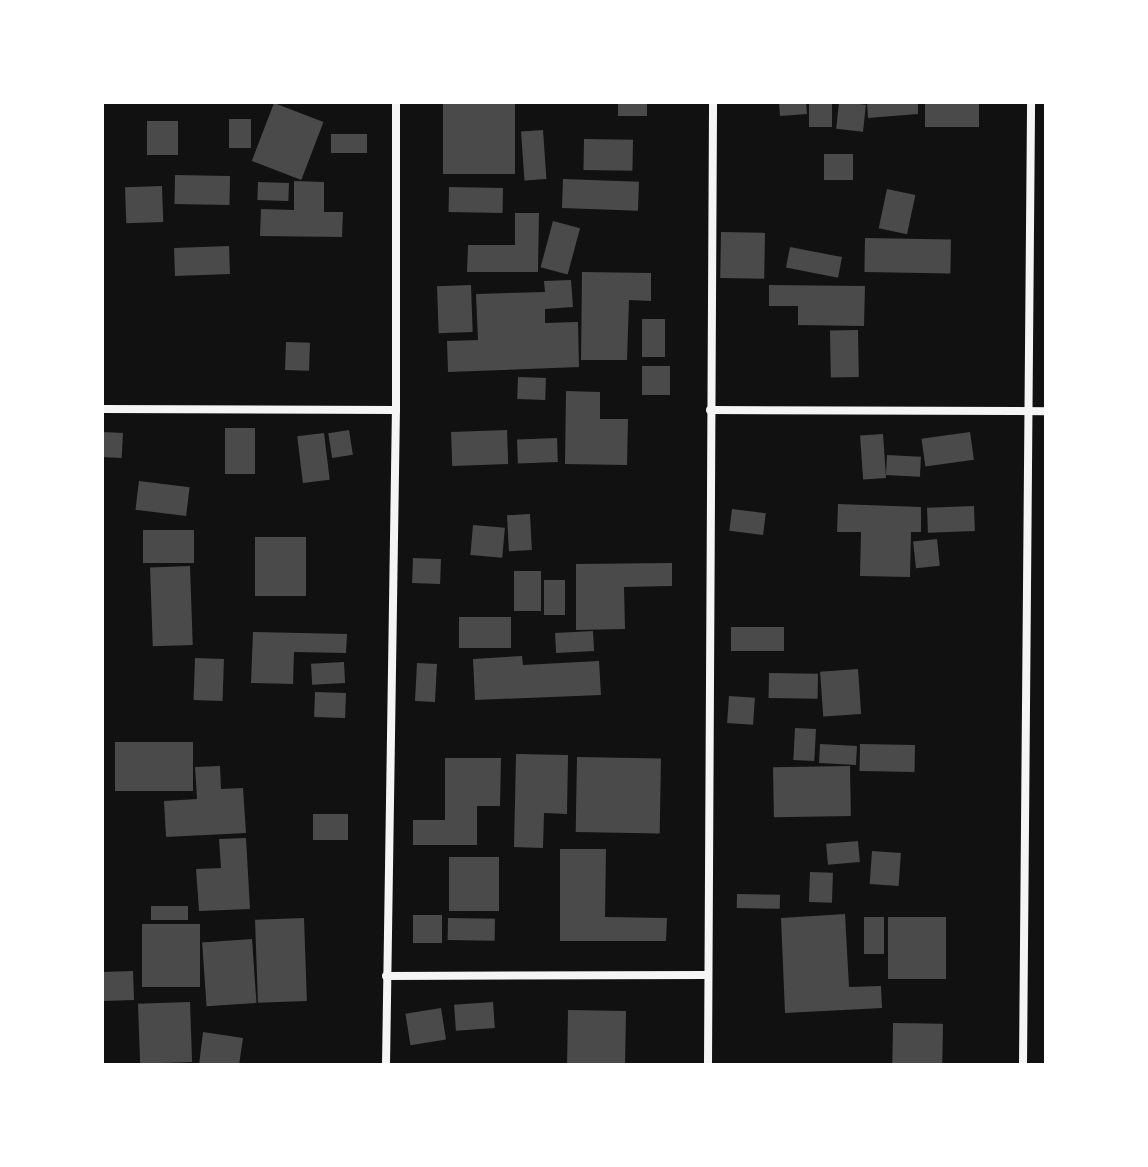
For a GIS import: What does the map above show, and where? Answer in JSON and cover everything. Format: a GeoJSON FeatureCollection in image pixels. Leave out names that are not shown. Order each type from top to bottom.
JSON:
{"type":"FeatureCollection","features":[{"type":"Feature","properties":{"kind":"street"},"geometry":{"type":"LineString","coordinates":[[386,1065],[396,410],[396,102]]}},
{"type":"Feature","properties":{"kind":"street"},"geometry":{"type":"LineString","coordinates":[[708,1065],[713,102]]}},
{"type":"Feature","properties":{"kind":"street"},"geometry":{"type":"LineString","coordinates":[[1023,1065],[1031,102]]}},
{"type":"Feature","properties":{"kind":"street"},"geometry":{"type":"LineString","coordinates":[[102,409],[396,410]]}},
{"type":"Feature","properties":{"kind":"street"},"geometry":{"type":"LineString","coordinates":[[710,410],[1046,411]]}},
{"type":"Feature","properties":{"kind":"street"},"geometry":{"type":"LineString","coordinates":[[386,976],[707,975]]}},
{"type":"Feature","properties":{"kind":"building"},"geometry":{"type":"Polygon","coordinates":[[[443,102],[515,102],[515,174],[443,174],[443,102]]]}},
{"type":"Feature","properties":{"kind":"building"},"geometry":{"type":"Polygon","coordinates":[[[618,102],[647,102],[647,116],[618,116],[618,102]]]}},
{"type":"Feature","properties":{"kind":"building"},"geometry":{"type":"Polygon","coordinates":[[[779,102],[806,102],[807,114],[780,116],[779,102]]]}},
{"type":"Feature","properties":{"kind":"building"},"geometry":{"type":"Polygon","coordinates":[[[809,102],[832,102],[832,127],[809,127],[809,102]]]}},
{"type":"Feature","properties":{"kind":"building"},"geometry":{"type":"Polygon","coordinates":[[[839,102],[866,105],[863,132],[836,129],[839,102]]]}},
{"type":"Feature","properties":{"kind":"building"},"geometry":{"type":"Polygon","coordinates":[[[867,102],[918,102],[918,114],[868,118],[867,102]]]}},
{"type":"Feature","properties":{"kind":"building"},"geometry":{"type":"Polygon","coordinates":[[[925,102],[979,102],[979,127],[925,127],[925,102]]]}},
{"type":"Feature","properties":{"kind":"building"},"geometry":{"type":"Polygon","coordinates":[[[274,103],[323,122],[301,180],[252,161],[274,103]]]}},
{"type":"Feature","properties":{"kind":"building"},"geometry":{"type":"Polygon","coordinates":[[[229,119],[251,119],[251,148],[229,148],[229,119]]]}},
{"type":"Feature","properties":{"kind":"building"},"geometry":{"type":"Polygon","coordinates":[[[147,121],[178,121],[178,155],[147,155],[147,121]]]}},
{"type":"Feature","properties":{"kind":"building"},"geometry":{"type":"Polygon","coordinates":[[[543,130],[546,179],[524,180],[521,132],[543,130]]]}},
{"type":"Feature","properties":{"kind":"building"},"geometry":{"type":"Polygon","coordinates":[[[331,134],[367,134],[367,153],[331,153],[331,134]]]}},
{"type":"Feature","properties":{"kind":"building"},"geometry":{"type":"Polygon","coordinates":[[[584,139],[633,140],[632,171],[583,170],[584,139]]]}},
{"type":"Feature","properties":{"kind":"building"},"geometry":{"type":"Polygon","coordinates":[[[824,154],[853,154],[853,180],[824,180],[824,154]]]}},
{"type":"Feature","properties":{"kind":"building"},"geometry":{"type":"Polygon","coordinates":[[[175,175],[230,176],[229,205],[174,204],[175,175]]]}},
{"type":"Feature","properties":{"kind":"building"},"geometry":{"type":"Polygon","coordinates":[[[563,179],[639,182],[638,211],[562,208],[563,179]]]}},
{"type":"Feature","properties":{"kind":"building"},"geometry":{"type":"Polygon","coordinates":[[[294,181],[324,182],[324,212],[343,212],[342,237],[260,236],[261,209],[294,210],[294,181]]]}},
{"type":"Feature","properties":{"kind":"building"},"geometry":{"type":"Polygon","coordinates":[[[258,182],[289,183],[288,201],[257,200],[258,182]]]}},
{"type":"Feature","properties":{"kind":"building"},"geometry":{"type":"Polygon","coordinates":[[[162,186],[163,222],[126,223],[125,187],[162,186]]]}},
{"type":"Feature","properties":{"kind":"building"},"geometry":{"type":"Polygon","coordinates":[[[449,187],[503,188],[503,213],[449,212],[449,187]]]}},
{"type":"Feature","properties":{"kind":"building"},"geometry":{"type":"Polygon","coordinates":[[[887,189],[915,195],[907,234],[879,228],[887,189]]]}},
{"type":"Feature","properties":{"kind":"building"},"geometry":{"type":"Polygon","coordinates":[[[515,213],[539,213],[538,272],[467,272],[468,245],[515,245],[515,213]]]}},
{"type":"Feature","properties":{"kind":"building"},"geometry":{"type":"Polygon","coordinates":[[[553,221],[580,228],[568,275],[541,267],[553,221]]]}},
{"type":"Feature","properties":{"kind":"building"},"geometry":{"type":"Polygon","coordinates":[[[721,232],[765,233],[764,279],[720,278],[721,232]]]}},
{"type":"Feature","properties":{"kind":"building"},"geometry":{"type":"Polygon","coordinates":[[[865,238],[951,240],[950,273],[864,272],[865,238]]]}},
{"type":"Feature","properties":{"kind":"building"},"geometry":{"type":"Polygon","coordinates":[[[229,246],[230,274],[175,276],[174,248],[229,246]]]}},
{"type":"Feature","properties":{"kind":"building"},"geometry":{"type":"Polygon","coordinates":[[[790,247],[842,257],[838,278],[786,268],[790,247]]]}},
{"type":"Feature","properties":{"kind":"building"},"geometry":{"type":"Polygon","coordinates":[[[582,272],[651,273],[651,301],[629,300],[627,360],[581,360],[582,272]]]}},
{"type":"Feature","properties":{"kind":"building"},"geometry":{"type":"Polygon","coordinates":[[[571,280],[573,307],[545,309],[545,323],[578,322],[579,367],[448,372],[447,341],[478,340],[476,294],[545,292],[544,281],[571,280]]]}},
{"type":"Feature","properties":{"kind":"building"},"geometry":{"type":"Polygon","coordinates":[[[471,285],[473,332],[439,333],[437,286],[471,285]]]}},
{"type":"Feature","properties":{"kind":"building"},"geometry":{"type":"Polygon","coordinates":[[[769,285],[865,286],[864,326],[798,325],[798,306],[769,306],[769,285]]]}},
{"type":"Feature","properties":{"kind":"building"},"geometry":{"type":"Polygon","coordinates":[[[642,319],[665,319],[665,357],[642,357],[642,319]]]}},
{"type":"Feature","properties":{"kind":"building"},"geometry":{"type":"Polygon","coordinates":[[[830,330],[858,330],[859,377],[831,377],[830,330]]]}},
{"type":"Feature","properties":{"kind":"building"},"geometry":{"type":"Polygon","coordinates":[[[286,342],[310,343],[309,371],[285,370],[286,342]]]}},
{"type":"Feature","properties":{"kind":"building"},"geometry":{"type":"Polygon","coordinates":[[[642,366],[670,366],[670,395],[642,395],[642,366]]]}},
{"type":"Feature","properties":{"kind":"building"},"geometry":{"type":"Polygon","coordinates":[[[518,377],[546,378],[545,400],[517,399],[518,377]]]}},
{"type":"Feature","properties":{"kind":"building"},"geometry":{"type":"Polygon","coordinates":[[[566,391],[600,392],[600,419],[628,419],[627,465],[565,464],[566,391]]]}},
{"type":"Feature","properties":{"kind":"building"},"geometry":{"type":"Polygon","coordinates":[[[225,428],[255,428],[255,474],[225,474],[225,428]]]}},
{"type":"Feature","properties":{"kind":"building"},"geometry":{"type":"Polygon","coordinates":[[[349,430],[353,455],[332,458],[328,433],[349,430]]]}},
{"type":"Feature","properties":{"kind":"building"},"geometry":{"type":"Polygon","coordinates":[[[507,430],[508,464],[452,466],[451,432],[507,430]]]}},
{"type":"Feature","properties":{"kind":"building"},"geometry":{"type":"Polygon","coordinates":[[[102,432],[123,433],[122,458],[102,457],[102,432]]]}},
{"type":"Feature","properties":{"kind":"building"},"geometry":{"type":"Polygon","coordinates":[[[970,432],[974,460],[925,467],[921,439],[970,432]]]}},
{"type":"Feature","properties":{"kind":"building"},"geometry":{"type":"Polygon","coordinates":[[[324,433],[330,480],[303,483],[297,436],[324,433]]]}},
{"type":"Feature","properties":{"kind":"building"},"geometry":{"type":"Polygon","coordinates":[[[883,434],[886,478],[863,479],[860,436],[883,434]]]}},
{"type":"Feature","properties":{"kind":"building"},"geometry":{"type":"Polygon","coordinates":[[[557,438],[558,462],[518,463],[517,439],[557,438]]]}},
{"type":"Feature","properties":{"kind":"building"},"geometry":{"type":"Polygon","coordinates":[[[887,455],[921,457],[920,477],[886,475],[887,455]]]}},
{"type":"Feature","properties":{"kind":"building"},"geometry":{"type":"Polygon","coordinates":[[[139,481],[190,487],[186,516],[135,510],[139,481]]]}},
{"type":"Feature","properties":{"kind":"building"},"geometry":{"type":"Polygon","coordinates":[[[838,504],[921,507],[921,532],[911,532],[910,577],[860,576],[861,532],[837,532],[838,504]]]}},
{"type":"Feature","properties":{"kind":"building"},"geometry":{"type":"Polygon","coordinates":[[[974,506],[975,531],[928,533],[927,508],[974,506]]]}},
{"type":"Feature","properties":{"kind":"building"},"geometry":{"type":"Polygon","coordinates":[[[732,509],[766,513],[763,535],[729,531],[732,509]]]}},
{"type":"Feature","properties":{"kind":"building"},"geometry":{"type":"Polygon","coordinates":[[[530,514],[532,550],[509,551],[507,515],[530,514]]]}},
{"type":"Feature","properties":{"kind":"building"},"geometry":{"type":"Polygon","coordinates":[[[473,525],[505,528],[502,558],[470,555],[473,525]]]}},
{"type":"Feature","properties":{"kind":"building"},"geometry":{"type":"Polygon","coordinates":[[[143,530],[194,530],[194,563],[143,563],[143,530]]]}},
{"type":"Feature","properties":{"kind":"building"},"geometry":{"type":"Polygon","coordinates":[[[255,537],[306,537],[306,596],[255,596],[255,537]]]}},
{"type":"Feature","properties":{"kind":"building"},"geometry":{"type":"Polygon","coordinates":[[[937,539],[940,566],[916,568],[913,542],[937,539]]]}},
{"type":"Feature","properties":{"kind":"building"},"geometry":{"type":"Polygon","coordinates":[[[413,558],[441,559],[440,584],[412,583],[413,558]]]}},
{"type":"Feature","properties":{"kind":"building"},"geometry":{"type":"Polygon","coordinates":[[[672,563],[672,586],[624,587],[625,629],[576,630],[576,564],[672,563]]]}},
{"type":"Feature","properties":{"kind":"building"},"geometry":{"type":"Polygon","coordinates":[[[190,566],[193,645],[153,646],[150,567],[190,566]]]}},
{"type":"Feature","properties":{"kind":"building"},"geometry":{"type":"Polygon","coordinates":[[[514,571],[541,571],[541,611],[514,611],[514,571]]]}},
{"type":"Feature","properties":{"kind":"building"},"geometry":{"type":"Polygon","coordinates":[[[544,580],[565,580],[565,615],[544,615],[544,580]]]}},
{"type":"Feature","properties":{"kind":"building"},"geometry":{"type":"Polygon","coordinates":[[[459,617],[511,617],[511,648],[459,648],[459,617]]]}},
{"type":"Feature","properties":{"kind":"building"},"geometry":{"type":"Polygon","coordinates":[[[731,627],[784,627],[784,651],[731,651],[731,627]]]}},
{"type":"Feature","properties":{"kind":"building"},"geometry":{"type":"Polygon","coordinates":[[[593,631],[594,651],[556,653],[555,633],[593,631]]]}},
{"type":"Feature","properties":{"kind":"building"},"geometry":{"type":"Polygon","coordinates":[[[253,632],[347,634],[346,653],[294,652],[293,684],[251,683],[253,632]]]}},
{"type":"Feature","properties":{"kind":"building"},"geometry":{"type":"Polygon","coordinates":[[[522,656],[523,665],[599,661],[601,695],[475,700],[473,659],[522,656]]]}},
{"type":"Feature","properties":{"kind":"building"},"geometry":{"type":"Polygon","coordinates":[[[195,658],[224,659],[223,701],[194,700],[195,658]]]}},
{"type":"Feature","properties":{"kind":"building"},"geometry":{"type":"Polygon","coordinates":[[[344,662],[345,683],[312,685],[311,664],[344,662]]]}},
{"type":"Feature","properties":{"kind":"building"},"geometry":{"type":"Polygon","coordinates":[[[417,663],[437,664],[435,702],[415,701],[417,663]]]}},
{"type":"Feature","properties":{"kind":"building"},"geometry":{"type":"Polygon","coordinates":[[[858,669],[861,714],[823,717],[820,672],[858,669]]]}},
{"type":"Feature","properties":{"kind":"building"},"geometry":{"type":"Polygon","coordinates":[[[769,673],[818,674],[818,699],[769,698],[769,673]]]}},
{"type":"Feature","properties":{"kind":"building"},"geometry":{"type":"Polygon","coordinates":[[[315,692],[346,693],[345,718],[314,717],[315,692]]]}},
{"type":"Feature","properties":{"kind":"building"},"geometry":{"type":"Polygon","coordinates":[[[729,696],[755,698],[753,725],[727,723],[729,696]]]}},
{"type":"Feature","properties":{"kind":"building"},"geometry":{"type":"Polygon","coordinates":[[[795,728],[816,729],[814,761],[793,760],[795,728]]]}},
{"type":"Feature","properties":{"kind":"building"},"geometry":{"type":"Polygon","coordinates":[[[115,742],[193,742],[193,791],[115,791],[115,742]]]}},
{"type":"Feature","properties":{"kind":"building"},"geometry":{"type":"Polygon","coordinates":[[[820,744],[857,746],[856,765],[819,763],[820,744]]]}},
{"type":"Feature","properties":{"kind":"building"},"geometry":{"type":"Polygon","coordinates":[[[860,744],[915,745],[915,772],[860,771],[860,744]]]}},
{"type":"Feature","properties":{"kind":"building"},"geometry":{"type":"Polygon","coordinates":[[[516,754],[568,755],[567,814],[544,813],[543,848],[514,847],[516,754]]]}},
{"type":"Feature","properties":{"kind":"building"},"geometry":{"type":"Polygon","coordinates":[[[577,757],[661,758],[660,833],[576,832],[577,757]]]}},
{"type":"Feature","properties":{"kind":"building"},"geometry":{"type":"Polygon","coordinates":[[[445,758],[501,758],[500,806],[477,806],[477,845],[413,845],[413,820],[445,820],[445,758]]]}},
{"type":"Feature","properties":{"kind":"building"},"geometry":{"type":"Polygon","coordinates":[[[220,766],[221,789],[243,788],[246,833],[166,837],[164,801],[197,799],[195,767],[220,766]]]}},
{"type":"Feature","properties":{"kind":"building"},"geometry":{"type":"Polygon","coordinates":[[[850,766],[851,816],[774,817],[773,767],[850,766]]]}},
{"type":"Feature","properties":{"kind":"building"},"geometry":{"type":"Polygon","coordinates":[[[313,814],[348,814],[348,840],[313,840],[313,814]]]}},
{"type":"Feature","properties":{"kind":"building"},"geometry":{"type":"Polygon","coordinates":[[[246,838],[250,909],[199,911],[196,869],[221,868],[219,839],[246,838]]]}},
{"type":"Feature","properties":{"kind":"building"},"geometry":{"type":"Polygon","coordinates":[[[858,841],[860,862],[828,865],[826,844],[858,841]]]}},
{"type":"Feature","properties":{"kind":"building"},"geometry":{"type":"Polygon","coordinates":[[[560,849],[606,849],[605,917],[667,918],[666,941],[560,941],[560,849]]]}},
{"type":"Feature","properties":{"kind":"building"},"geometry":{"type":"Polygon","coordinates":[[[872,851],[901,853],[899,886],[870,884],[872,851]]]}},
{"type":"Feature","properties":{"kind":"building"},"geometry":{"type":"Polygon","coordinates":[[[449,857],[499,857],[499,911],[449,911],[449,857]]]}},
{"type":"Feature","properties":{"kind":"building"},"geometry":{"type":"Polygon","coordinates":[[[810,872],[833,873],[832,903],[809,902],[810,872]]]}},
{"type":"Feature","properties":{"kind":"building"},"geometry":{"type":"Polygon","coordinates":[[[737,894],[780,895],[780,909],[737,908],[737,894]]]}},
{"type":"Feature","properties":{"kind":"building"},"geometry":{"type":"Polygon","coordinates":[[[151,906],[188,906],[188,920],[151,920],[151,906]]]}},
{"type":"Feature","properties":{"kind":"building"},"geometry":{"type":"Polygon","coordinates":[[[845,914],[849,987],[881,986],[882,1008],[785,1013],[781,918],[845,914]]]}},
{"type":"Feature","properties":{"kind":"building"},"geometry":{"type":"Polygon","coordinates":[[[413,915],[442,915],[442,943],[413,943],[413,915]]]}},
{"type":"Feature","properties":{"kind":"building"},"geometry":{"type":"Polygon","coordinates":[[[864,917],[884,917],[884,954],[864,954],[864,917]]]}},
{"type":"Feature","properties":{"kind":"building"},"geometry":{"type":"Polygon","coordinates":[[[888,917],[946,917],[946,979],[888,979],[888,917]]]}},
{"type":"Feature","properties":{"kind":"building"},"geometry":{"type":"Polygon","coordinates":[[[304,918],[307,1001],[258,1003],[255,920],[304,918]]]}},
{"type":"Feature","properties":{"kind":"building"},"geometry":{"type":"Polygon","coordinates":[[[448,918],[495,919],[495,941],[448,940],[448,918]]]}},
{"type":"Feature","properties":{"kind":"building"},"geometry":{"type":"Polygon","coordinates":[[[142,924],[200,924],[200,987],[142,987],[142,924]]]}},
{"type":"Feature","properties":{"kind":"building"},"geometry":{"type":"Polygon","coordinates":[[[252,939],[256,1003],[207,1006],[202,942],[252,939]]]}},
{"type":"Feature","properties":{"kind":"building"},"geometry":{"type":"Polygon","coordinates":[[[133,971],[134,1000],[103,1001],[102,972],[133,971]]]}},
{"type":"Feature","properties":{"kind":"building"},"geometry":{"type":"Polygon","coordinates":[[[190,1002],[192,1062],[140,1064],[138,1004],[190,1002]]]}},
{"type":"Feature","properties":{"kind":"building"},"geometry":{"type":"Polygon","coordinates":[[[493,1002],[495,1028],[456,1031],[454,1005],[493,1002]]]}},
{"type":"Feature","properties":{"kind":"building"},"geometry":{"type":"Polygon","coordinates":[[[441,1008],[446,1040],[410,1045],[405,1014],[441,1008]]]}},
{"type":"Feature","properties":{"kind":"building"},"geometry":{"type":"Polygon","coordinates":[[[568,1010],[626,1011],[625,1065],[567,1065],[568,1010]]]}},
{"type":"Feature","properties":{"kind":"building"},"geometry":{"type":"Polygon","coordinates":[[[893,1023],[943,1024],[942,1065],[892,1065],[893,1023]]]}},
{"type":"Feature","properties":{"kind":"building"},"geometry":{"type":"Polygon","coordinates":[[[203,1032],[243,1038],[239,1065],[199,1065],[203,1032]]]}}]}
